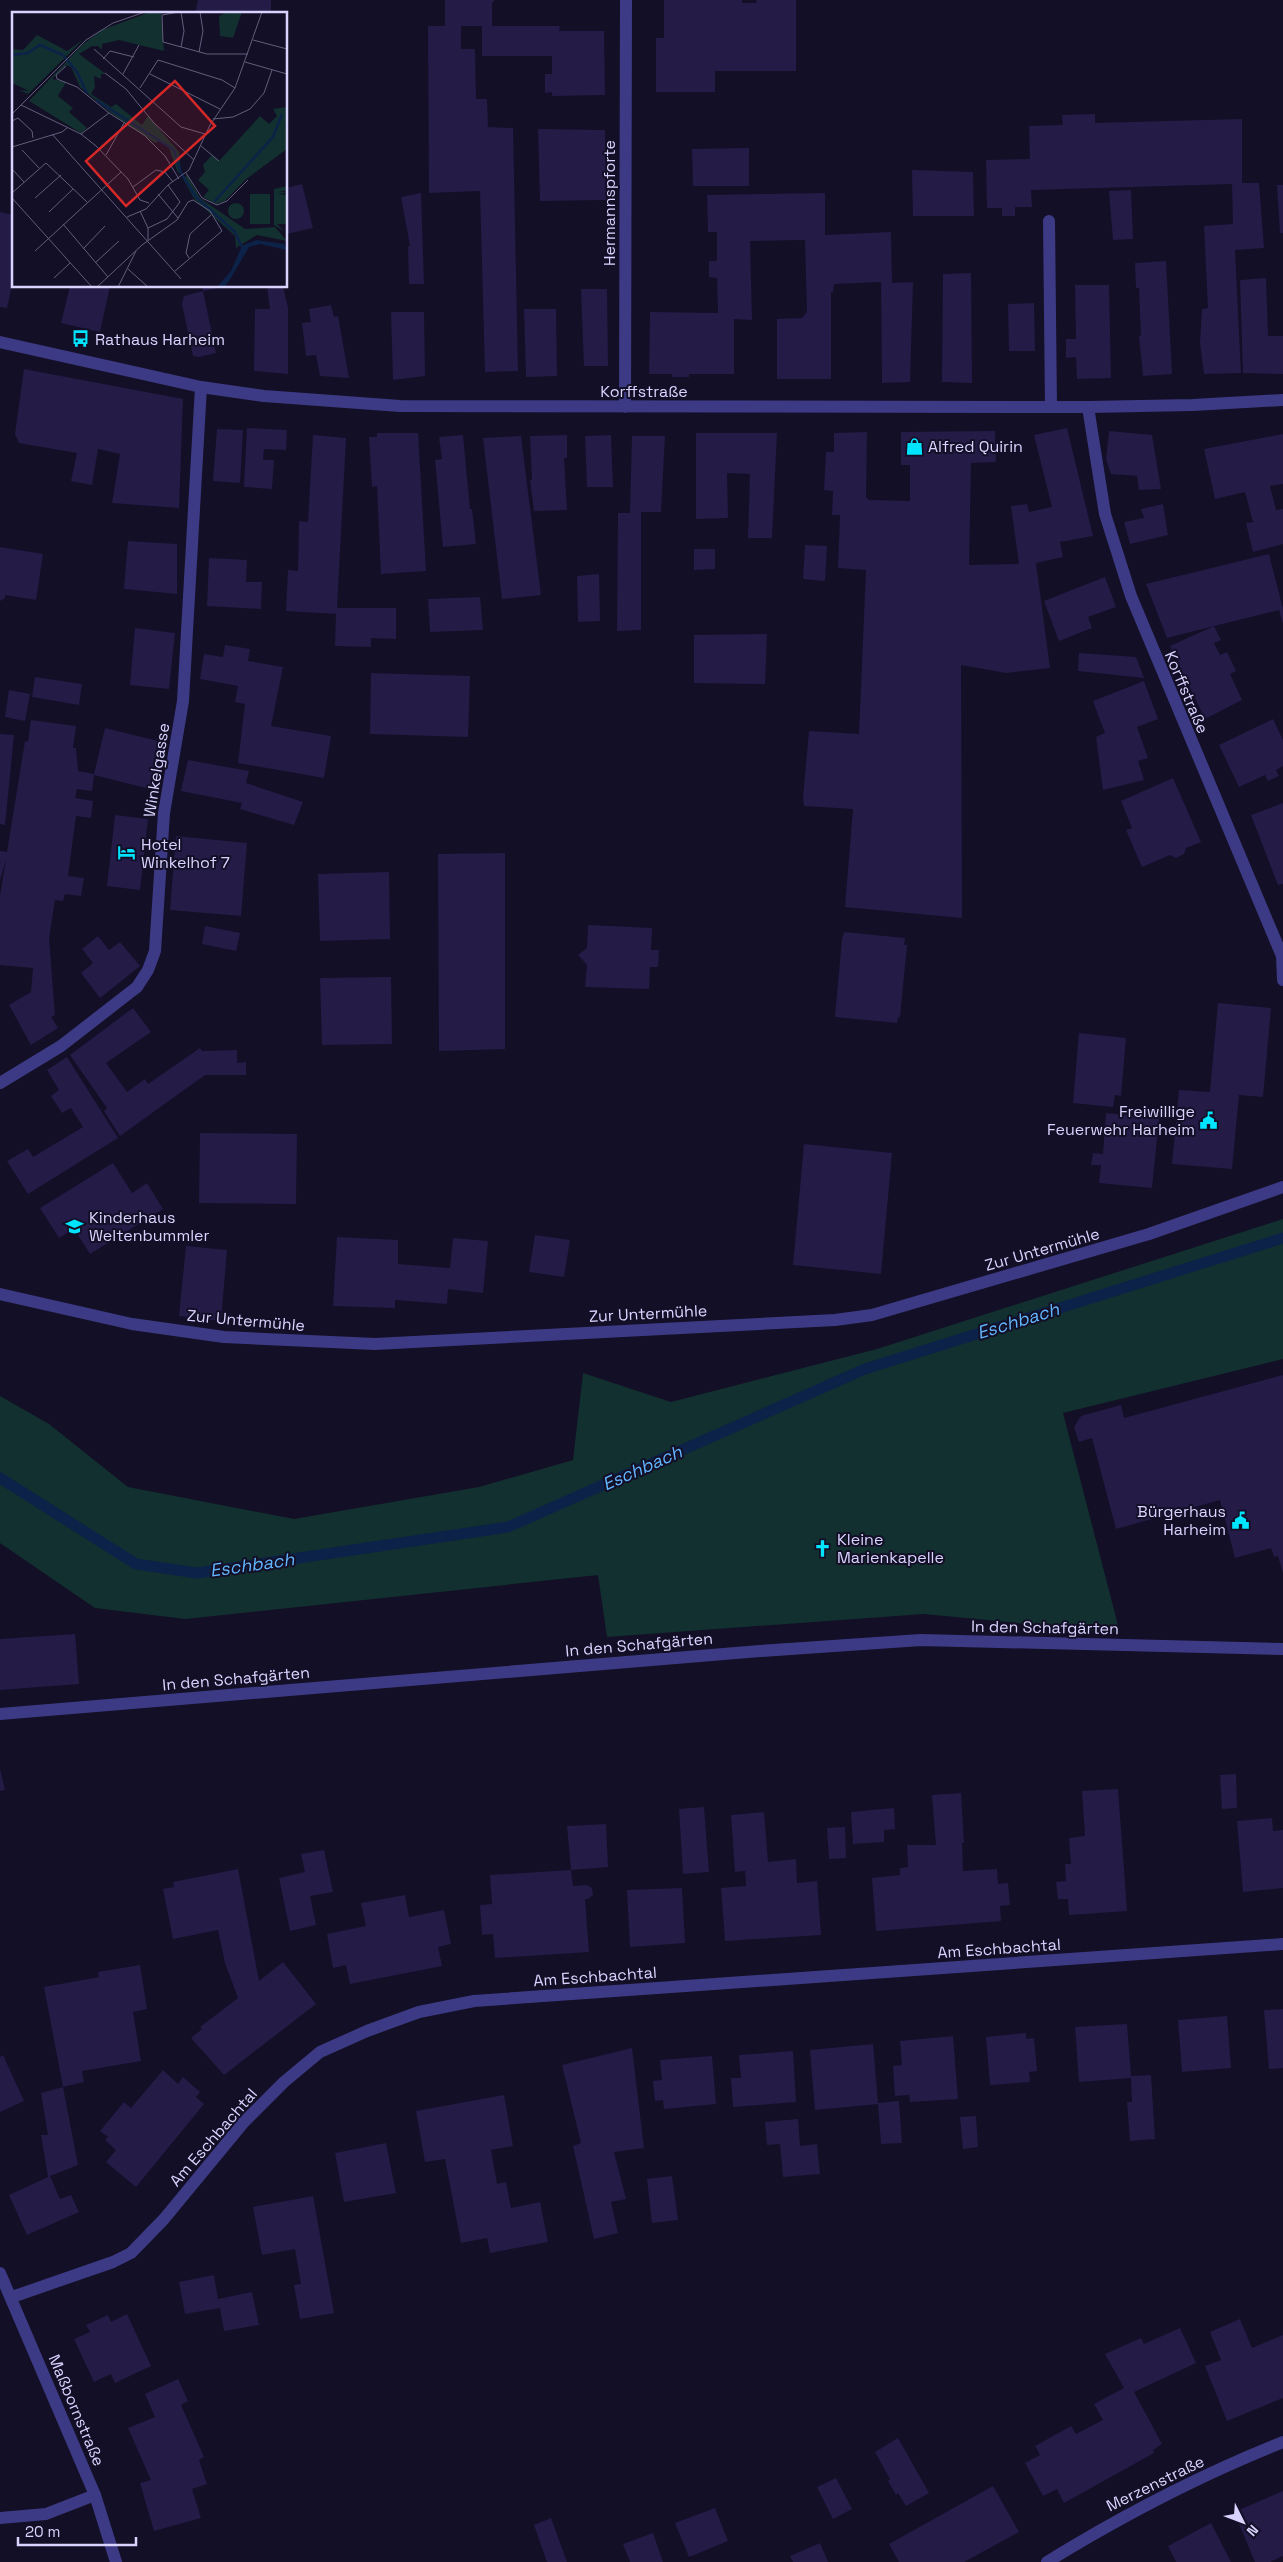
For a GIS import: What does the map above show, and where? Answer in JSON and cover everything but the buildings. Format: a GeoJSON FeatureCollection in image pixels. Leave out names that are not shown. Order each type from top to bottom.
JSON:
{"type":"FeatureCollection","features":[{"type":"Feature","properties":{"kind":"street","name":"Hermannspforte"},"geometry":{"type":"LineString","coordinates":[[625,407],[626,0]]}},
{"type":"Feature","properties":{"kind":"street"},"geometry":{"type":"LineString","coordinates":[[1049,221],[1050,407]]}},
{"type":"Feature","properties":{"kind":"street","name":"Korffstraße"},"geometry":{"type":"LineString","coordinates":[[0,342],[201,387],[264,396],[400,406],[1088,407],[1193,405],[1283,400]]}},
{"type":"Feature","properties":{"kind":"street","name":"Winkelgasse"},"geometry":{"type":"LineString","coordinates":[[0,1083],[61,1046],[137,987],[148,970],[155,951],[164,813],[183,701],[201,387]]}},
{"type":"Feature","properties":{"kind":"street","name":"Korffstraße"},"geometry":{"type":"LineString","coordinates":[[1088,407],[1105,514],[1131,596],[1282,956],[1283,980]]}},
{"type":"Feature","properties":{"kind":"street","name":"Zur Untermühle"},"geometry":{"type":"LineString","coordinates":[[0,1294],[132,1324],[224,1337],[375,1344],[835,1320],[872,1315],[1149,1234],[1283,1188]]}},
{"type":"Feature","properties":{"kind":"street","name":"In den Schafgärten"},"geometry":{"type":"LineString","coordinates":[[0,1714],[760,1650],[922,1640],[1283,1649]]}},
{"type":"Feature","properties":{"kind":"street","name":"Am Eschbachtal"},"geometry":{"type":"LineString","coordinates":[[12,2297],[113,2262],[131,2253],[164,2219],[244,2122],[284,2082],[320,2052],[367,2031],[419,2012],[474,2001],[1283,1944]]}},
{"type":"Feature","properties":{"kind":"street","name":"Maßbornstraße"},"geometry":{"type":"LineString","coordinates":[[0,2273],[12,2297],[95,2496],[116,2562]]}},
{"type":"Feature","properties":{"kind":"street","name":"Merzenstraße"},"geometry":{"type":"LineString","coordinates":[[1046,2562],[1124,2515],[1195,2480],[1283,2442]]}},
{"type":"Feature","properties":{"kind":"street"},"geometry":{"type":"LineString","coordinates":[[0,2518],[46,2514],[95,2496]]}},
{"type":"Feature","properties":{"kind":"green space"},"geometry":{"type":"Polygon","coordinates":[[[1283,1219],[1283,1359],[1063,1413],[1120,1633],[924,1614],[607,1637],[598,1575],[185,1619],[95,1608],[0,1543],[0,1396],[49,1424],[128,1487],[294,1519],[479,1487],[573,1460],[583,1373],[671,1402],[877,1349],[1283,1219]]]}},
{"type":"Feature","properties":{"kind":"waterway","name":"Eschbach"},"geometry":{"type":"LineString","coordinates":[[0,1478],[136,1564],[197,1573],[508,1527],[865,1369],[1283,1238]]}},
{"type":"Feature","properties":{"kind":"place","name":"Rathaus Harheim"},"geometry":{"type":"Point","coordinates":[81,339]}},
{"type":"Feature","properties":{"kind":"place","name":"Alfred Quirin"},"geometry":{"type":"Point","coordinates":[914,446]}},
{"type":"Feature","properties":{"kind":"place","name":"Hotel Winkelhof 7"},"geometry":{"type":"Point","coordinates":[127,853]}},
{"type":"Feature","properties":{"kind":"place","name":"Freiwillige Feuerwehr Harheim"},"geometry":{"type":"Point","coordinates":[1209,1120]}},
{"type":"Feature","properties":{"kind":"place","name":"Kinderhaus Weltenbummler"},"geometry":{"type":"Point","coordinates":[75,1226]}},
{"type":"Feature","properties":{"kind":"place","name":"Bürgerhaus Harheim"},"geometry":{"type":"Point","coordinates":[1240,1520]}},
{"type":"Feature","properties":{"kind":"place","name":"Kleine Marienkapelle"},"geometry":{"type":"Point","coordinates":[823,1548]}}]}
